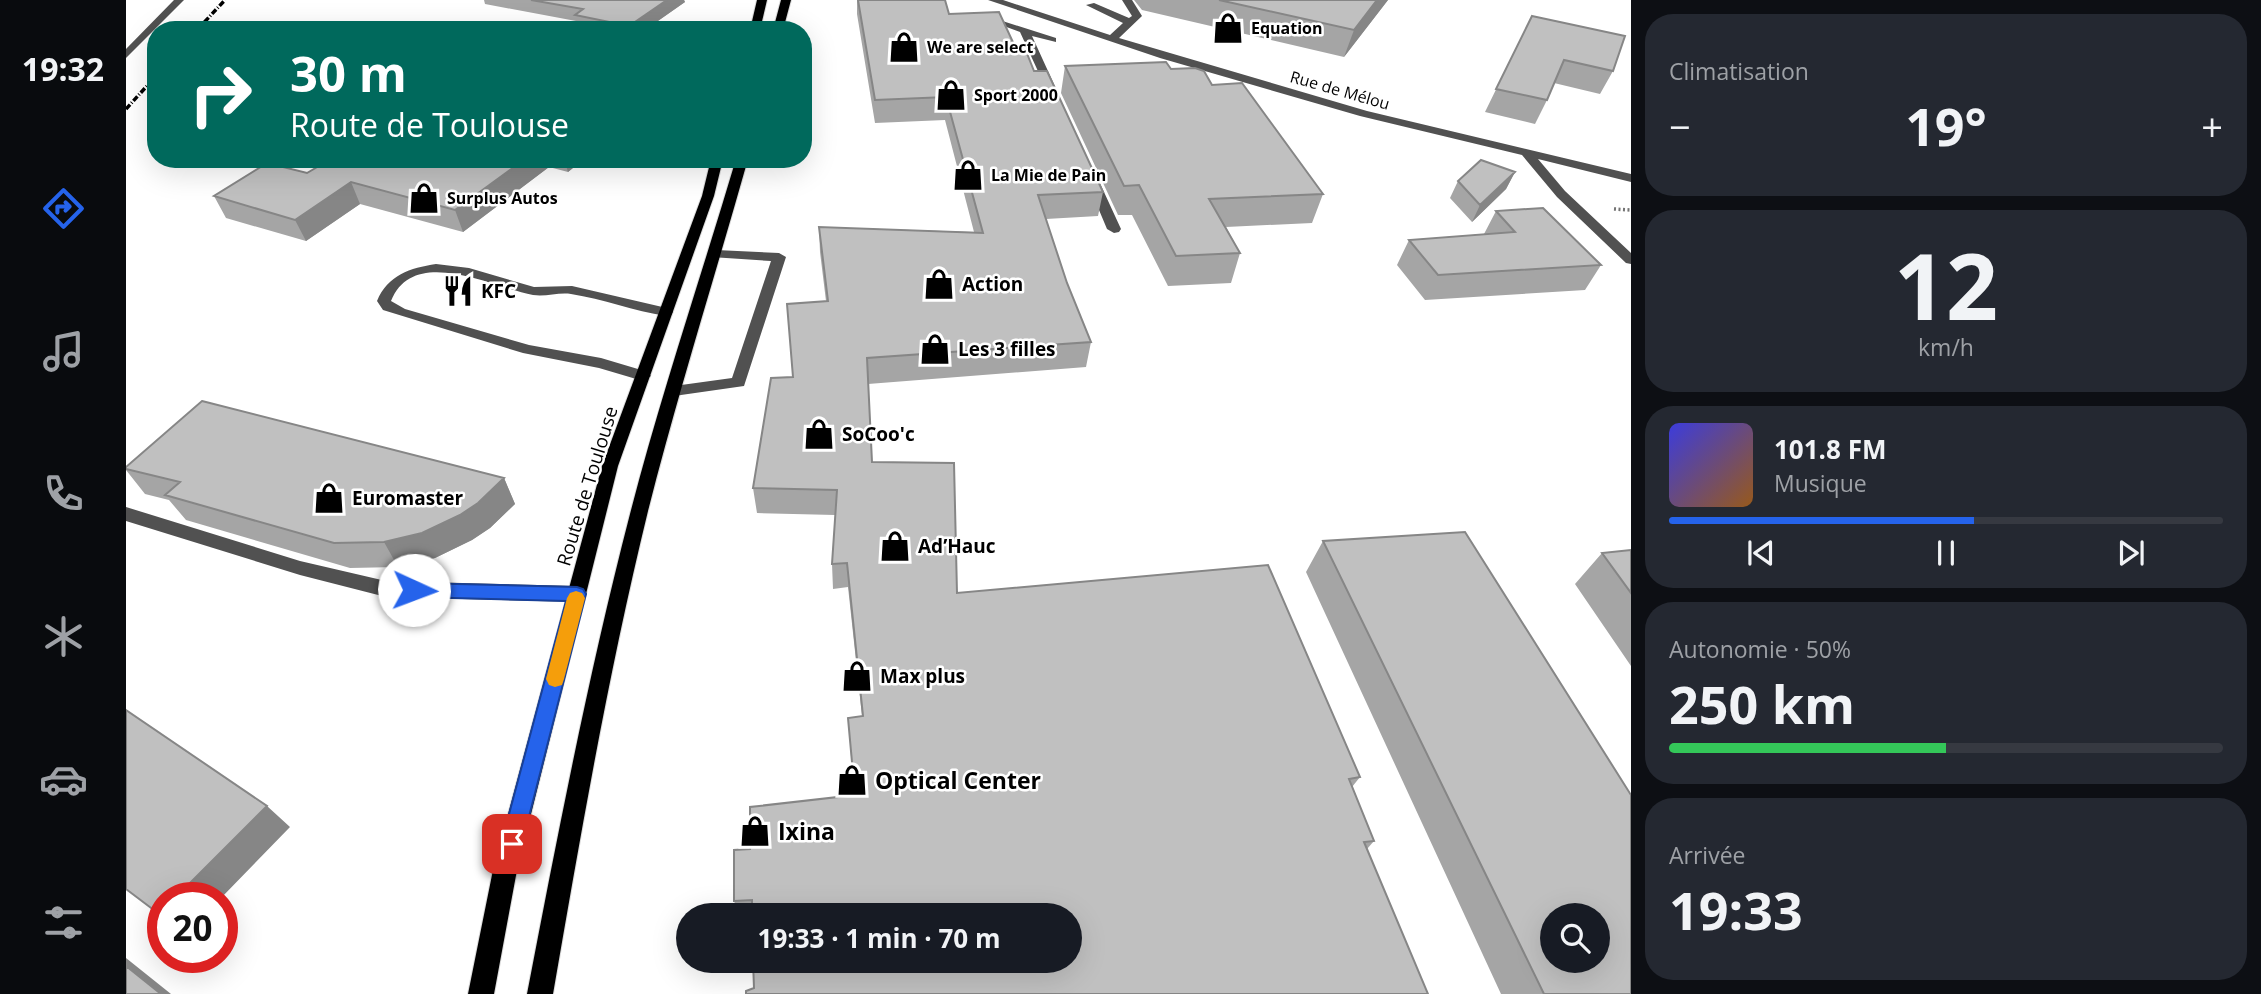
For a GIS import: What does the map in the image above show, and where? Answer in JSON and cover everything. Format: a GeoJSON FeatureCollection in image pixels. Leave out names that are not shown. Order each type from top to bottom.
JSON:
{"type":"FeatureCollection","features":[{"type":"Feature","properties":{"kind":"main road"},"geometry":{"type":"LineString","coordinates":[[757,21],[762,0]]}},
{"type":"Feature","properties":{"kind":"main road"},"geometry":{"type":"LineString","coordinates":[[780,21],[786,0]]}},
{"type":"Feature","properties":{"kind":"main road","name":"Route de Toulouse"},"geometry":{"type":"LineString","coordinates":[[481,994],[505,870],[610,466],[708,196],[715,168]]}},
{"type":"Feature","properties":{"kind":"main road"},"geometry":{"type":"LineString","coordinates":[[540,994],[569,829],[627,561],[740,168]]}},
{"type":"Feature","properties":{"kind":"street"},"geometry":{"type":"LineString","coordinates":[[159,21],[179,0]]}},
{"type":"Feature","properties":{"kind":"street","name":"Rue de Mélou"},"geometry":{"type":"LineString","coordinates":[[993,0],[1112,39],[1364,114],[1630,178]]}},
{"type":"Feature","properties":{"kind":"street","name":"Rue de Mélou"},"geometry":{"type":"LineString","coordinates":[[1004,0],[1045,17]]}},
{"type":"Feature","properties":{"kind":"street"},"geometry":{"type":"LineString","coordinates":[[1087,3],[1109,0]]}},
{"type":"Feature","properties":{"kind":"street"},"geometry":{"type":"LineString","coordinates":[[1112,39],[1137,16],[1126,0]]}},
{"type":"Feature","properties":{"kind":"street"},"geometry":{"type":"LineString","coordinates":[[1087,3],[1118,15],[1130,24]]}},
{"type":"Feature","properties":{"kind":"street"},"geometry":{"type":"LineString","coordinates":[[1024,29],[1045,17]]}},
{"type":"Feature","properties":{"kind":"street"},"geometry":{"type":"LineString","coordinates":[[996,20],[1052,40]]}},
{"type":"Feature","properties":{"kind":"street"},"geometry":{"type":"LineString","coordinates":[[1024,29],[1058,104]]}},
{"type":"Feature","properties":{"kind":"street"},"geometry":{"type":"LineString","coordinates":[[126,55],[147,33]]}},
{"type":"Feature","properties":{"kind":"street"},"geometry":{"type":"LineString","coordinates":[[1527,154],[1561,194],[1631,260]]}},
{"type":"Feature","properties":{"kind":"street"},"geometry":{"type":"LineString","coordinates":[[1086,166],[1114,229]]}},
{"type":"Feature","properties":{"kind":"street"},"geometry":{"type":"LineString","coordinates":[[1630,178],[1627,186],[1631,191]]}},
{"type":"Feature","properties":{"kind":"street"},"geometry":{"type":"LineString","coordinates":[[674,391],[738,382],[779,257],[716,254]]}},
{"type":"Feature","properties":{"kind":"street"},"geometry":{"type":"LineString","coordinates":[[643,376],[601,363],[528,350],[400,312],[388,307],[384,301],[386,293],[401,279],[418,270],[434,267],[453,269],[537,292],[568,289],[646,310],[666,312]]}},
{"type":"Feature","properties":{"kind":"street"},"geometry":{"type":"LineString","coordinates":[[126,514],[300,568],[386,589],[577,594]]}},
{"type":"Feature","properties":{"kind":"building"},"geometry":{"type":"Polygon","coordinates":[[[531,0],[667,0],[636,21],[604,21],[575,15],[583,9],[531,0]]]}},
{"type":"Feature","properties":{"kind":"building"},"geometry":{"type":"Polygon","coordinates":[[[858,0],[945,0],[949,14],[999,12],[1017,51],[1024,46],[1034,71],[1047,71],[1103,192],[1038,195],[1067,283],[1091,342],[867,358],[872,462],[954,463],[957,593],[1268,565],[1360,777],[1349,779],[1374,841],[1364,842],[1428,994],[746,994],[746,991],[754,988],[753,973],[1082,973],[1082,903],[734,901],[734,850],[750,849],[750,807],[855,795],[848,718],[863,716],[847,563],[832,564],[837,490],[753,488],[771,378],[793,377],[787,304],[828,301],[819,227],[983,233],[946,97],[875,100],[858,0]]]}},
{"type":"Feature","properties":{"kind":"building"},"geometry":{"type":"Polygon","coordinates":[[[1219,0],[1377,0],[1354,30],[1219,0]]]}},
{"type":"Feature","properties":{"kind":"building"},"geometry":{"type":"Polygon","coordinates":[[[1532,16],[1625,36],[1613,71],[1564,60],[1547,100],[1496,89],[1532,16]]]}},
{"type":"Feature","properties":{"kind":"building"},"geometry":{"type":"Polygon","coordinates":[[[1166,62],[1171,69],[1195,68],[1204,71],[1212,85],[1242,83],[1323,194],[1209,199],[1240,253],[1176,256],[1139,185],[1124,186],[1065,66],[1166,62]]]}},
{"type":"Feature","properties":{"kind":"building"},"geometry":{"type":"Polygon","coordinates":[[[1481,160],[1515,172],[1480,205],[1458,181],[1481,160]]]}},
{"type":"Feature","properties":{"kind":"building"},"geometry":{"type":"Polygon","coordinates":[[[259,168],[287,168],[307,173],[316,168],[513,168],[455,210],[351,182],[295,220],[214,196],[259,168]]]}},
{"type":"Feature","properties":{"kind":"building"},"geometry":{"type":"Polygon","coordinates":[[[1543,208],[1601,265],[1438,275],[1409,240],[1515,232],[1496,211],[1543,208]]]}},
{"type":"Feature","properties":{"kind":"building","name":"Euromaster"},"geometry":{"type":"Polygon","coordinates":[[[202,401],[504,478],[478,503],[422,533],[384,542],[334,543],[165,495],[180,482],[126,469],[202,401]]]}},
{"type":"Feature","properties":{"kind":"building"},"geometry":{"type":"Polygon","coordinates":[[[1465,532],[1631,795],[1631,994],[1544,994],[1323,541],[1465,532]]]}},
{"type":"Feature","properties":{"kind":"building"},"geometry":{"type":"Polygon","coordinates":[[[1631,550],[1631,593],[1602,553],[1631,550]]]}},
{"type":"Feature","properties":{"kind":"building"},"geometry":{"type":"Polygon","coordinates":[[[126,710],[267,806],[191,882],[147,882],[147,905],[126,889],[126,710]]]}},
{"type":"Feature","properties":{"kind":"building"},"geometry":{"type":"Polygon","coordinates":[[[126,966],[161,994],[126,994],[126,966]]]}},
{"type":"Feature","properties":{"kind":"railway"},"geometry":{"type":"LineString","coordinates":[[205,21],[225,0]]}},
{"type":"Feature","properties":{"kind":"railway"},"geometry":{"type":"LineString","coordinates":[[126,109],[147,86]]}},
{"type":"Feature","properties":{"kind":"slow traffic"},"geometry":{"type":"LineString","coordinates":[[555,679],[576,598]]}},
{"type":"Feature","properties":{"kind":"place","name":"Equation"},"geometry":{"type":"Point","coordinates":[1228,28]}},
{"type":"Feature","properties":{"kind":"place","name":"We are select"},"geometry":{"type":"Point","coordinates":[904,47]}},
{"type":"Feature","properties":{"kind":"place","name":"Sport 2000"},"geometry":{"type":"Point","coordinates":[951,95]}},
{"type":"Feature","properties":{"kind":"place","name":"La Mie de Pain"},"geometry":{"type":"Point","coordinates":[968,175]}},
{"type":"Feature","properties":{"kind":"place","name":"Surplus Autos"},"geometry":{"type":"Point","coordinates":[424,198]}},
{"type":"Feature","properties":{"kind":"place","name":"Action"},"geometry":{"type":"Point","coordinates":[939,284]}},
{"type":"Feature","properties":{"kind":"place","name":"KFC"},"geometry":{"type":"Point","coordinates":[458,291]}},
{"type":"Feature","properties":{"kind":"place","name":"Les 3 filles"},"geometry":{"type":"Point","coordinates":[935,349]}},
{"type":"Feature","properties":{"kind":"place","name":"SoCoo'c"},"geometry":{"type":"Point","coordinates":[819,434]}},
{"type":"Feature","properties":{"kind":"place","name":"Euromaster"},"geometry":{"type":"Point","coordinates":[329,498]}},
{"type":"Feature","properties":{"kind":"place","name":"Ad’Hauc"},"geometry":{"type":"Point","coordinates":[895,546]}},
{"type":"Feature","properties":{"kind":"place","name":"Max plus"},"geometry":{"type":"Point","coordinates":[857,676]}},
{"type":"Feature","properties":{"kind":"place","name":"Optical Center"},"geometry":{"type":"Point","coordinates":[852,780]}},
{"type":"Feature","properties":{"kind":"place","name":"Ixina"},"geometry":{"type":"Point","coordinates":[755,831]}},
{"type":"Feature","properties":{"kind":"route"},"geometry":{"type":"LineString","coordinates":[[414,590],[577,594],[512,844]]}}]}
